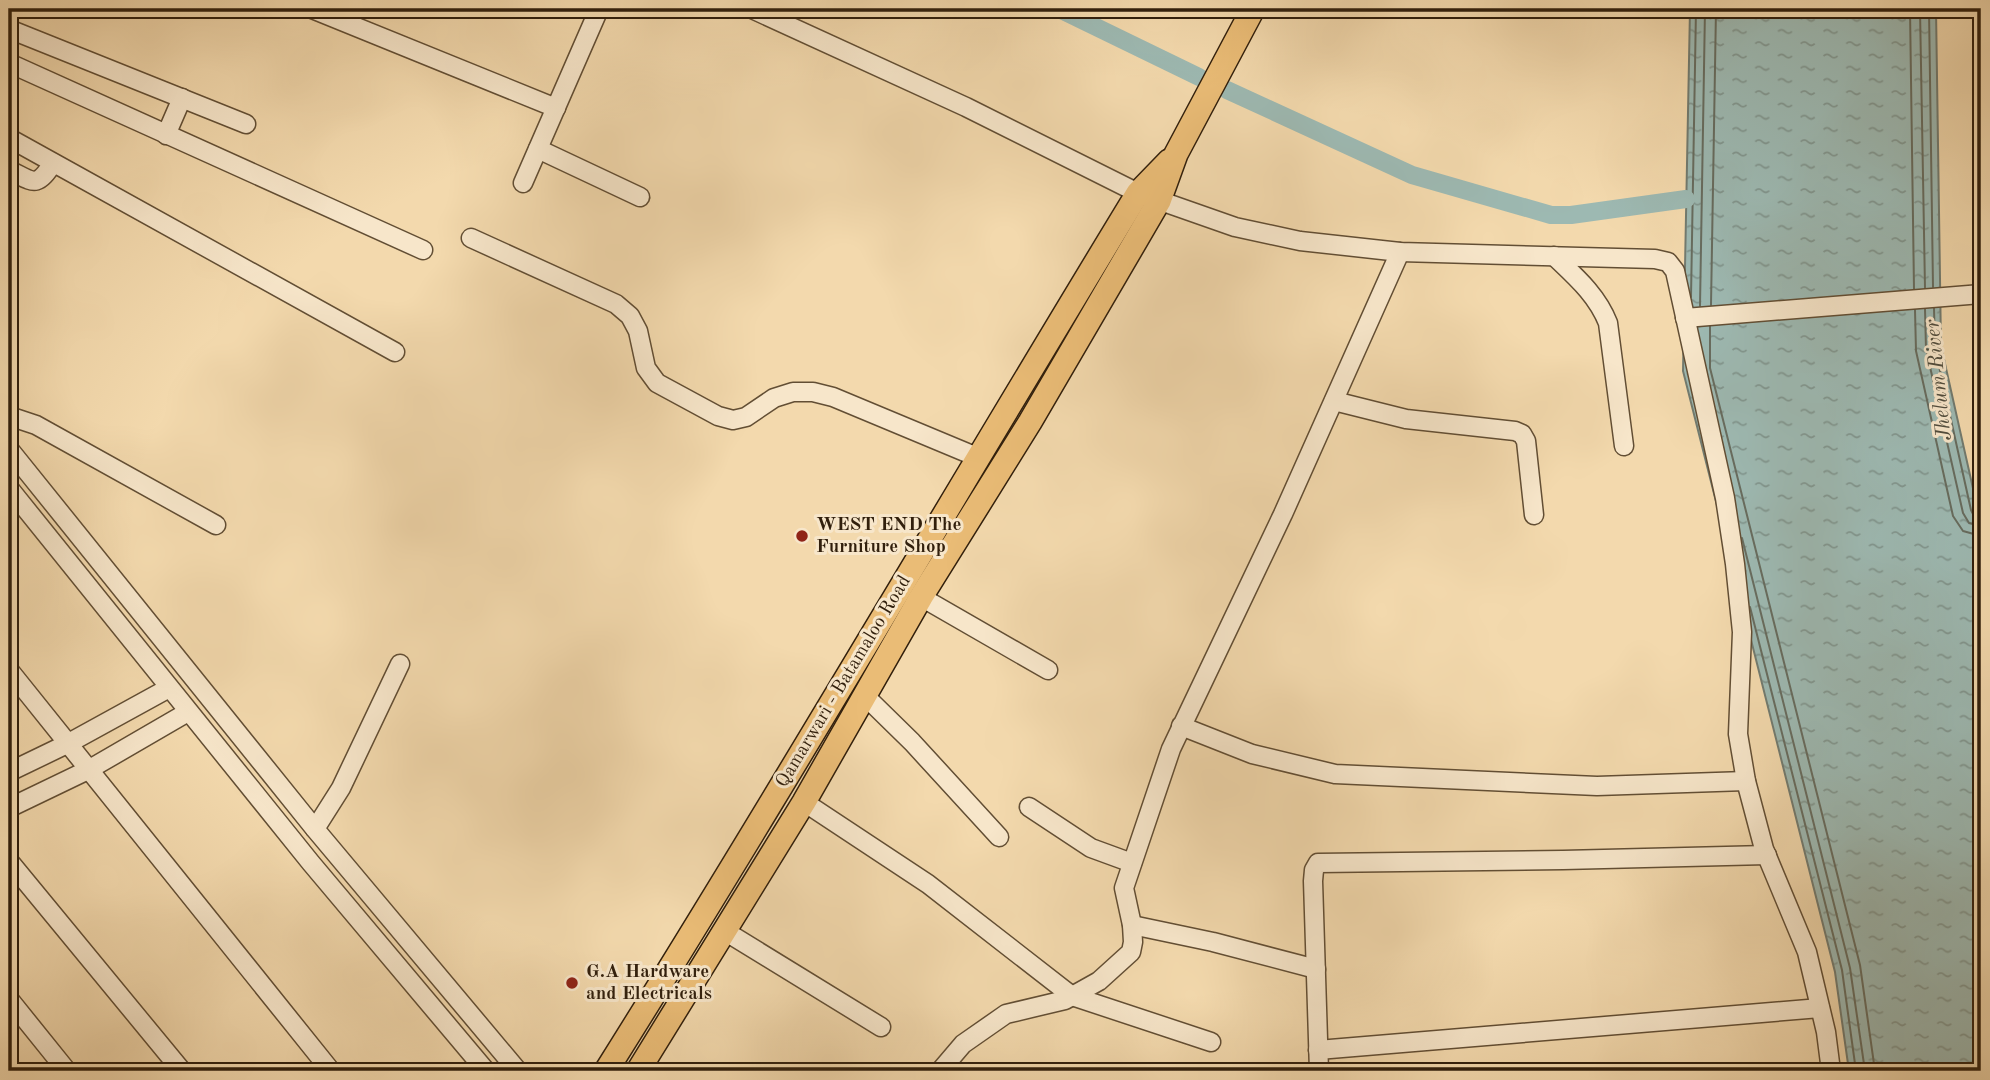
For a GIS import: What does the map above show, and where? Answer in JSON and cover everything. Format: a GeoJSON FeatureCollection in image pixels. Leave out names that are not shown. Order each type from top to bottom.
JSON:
{"type":"FeatureCollection","features":[{"type":"Feature","properties":{"kind":"main road","name":"Qamarwari - Batamaloo Road"},"geometry":{"type":"LineString","coordinates":[[606,1071],[777,796],[977,457],[1176,154],[1253,9]]}},
{"type":"Feature","properties":{"kind":"main road","name":"Qamarwari - Batamaloo Road"},"geometry":{"type":"LineString","coordinates":[[643,1070],[723,930],[804,802],[920,597],[1030,422],[1148,197]]}},
{"type":"Feature","properties":{"kind":"street"},"geometry":{"type":"LineString","coordinates":[[312,9],[556,108]]}},
{"type":"Feature","properties":{"kind":"street"},"geometry":{"type":"LineString","coordinates":[[523,184],[598,9]]}},
{"type":"Feature","properties":{"kind":"street"},"geometry":{"type":"LineString","coordinates":[[752,9],[966,107],[1148,197],[1235,227],[1300,240],[1400,253],[1655,259],[1668,262],[1675,271],[1691,316],[1735,564],[1742,632],[1738,734],[1746,781],[1767,855],[1807,952],[1831,1071]]}},
{"type":"Feature","properties":{"kind":"street"},"geometry":{"type":"LineString","coordinates":[[9,29],[246,124]]}},
{"type":"Feature","properties":{"kind":"street"},"geometry":{"type":"LineString","coordinates":[[9,63],[423,250]]}},
{"type":"Feature","properties":{"kind":"street"},"geometry":{"type":"LineString","coordinates":[[166,135],[182,98]]}},
{"type":"Feature","properties":{"kind":"street"},"geometry":{"type":"LineString","coordinates":[[9,138],[395,352]]}},
{"type":"Feature","properties":{"kind":"street"},"geometry":{"type":"LineString","coordinates":[[538,149],[640,197]]}},
{"type":"Feature","properties":{"kind":"street"},"geometry":{"type":"LineString","coordinates":[[9,170],[37,181],[42,180],[53,163]]}},
{"type":"Feature","properties":{"kind":"street"},"geometry":{"type":"LineString","coordinates":[[471,238],[616,304],[630,316],[638,331],[646,368],[657,383],[718,416],[733,420],[747,417],[774,398],[793,392],[813,392],[833,397],[977,457]]}},
{"type":"Feature","properties":{"kind":"street"},"geometry":{"type":"LineString","coordinates":[[940,1071],[963,1044],[1006,1014],[1052,1004],[1072,996],[1099,981],[1128,956],[1133,942],[1132,925],[1124,888],[1171,749],[1283,514],[1400,253]]}},
{"type":"Feature","properties":{"kind":"street"},"geometry":{"type":"LineString","coordinates":[[1554,256],[1591,292],[1608,323],[1624,446]]}},
{"type":"Feature","properties":{"kind":"street"},"geometry":{"type":"LineString","coordinates":[[1691,316],[1973,294]]}},
{"type":"Feature","properties":{"kind":"street"},"geometry":{"type":"LineString","coordinates":[[1334,401],[1406,419],[1522,434],[1526,441],[1535,515]]}},
{"type":"Feature","properties":{"kind":"street"},"geometry":{"type":"LineString","coordinates":[[9,416],[36,425],[216,525]]}},
{"type":"Feature","properties":{"kind":"street"},"geometry":{"type":"LineString","coordinates":[[9,449],[314,829],[518,1071]]}},
{"type":"Feature","properties":{"kind":"street"},"geometry":{"type":"LineString","coordinates":[[9,488],[311,863],[486,1071]]}},
{"type":"Feature","properties":{"kind":"street"},"geometry":{"type":"LineString","coordinates":[[920,597],[1048,670]]}},
{"type":"Feature","properties":{"kind":"street"},"geometry":{"type":"LineString","coordinates":[[314,829],[341,788],[400,663]]}},
{"type":"Feature","properties":{"kind":"street"},"geometry":{"type":"LineString","coordinates":[[9,670],[331,1071]]}},
{"type":"Feature","properties":{"kind":"street"},"geometry":{"type":"LineString","coordinates":[[9,772],[67,744],[169,688]]}},
{"type":"Feature","properties":{"kind":"street"},"geometry":{"type":"LineString","coordinates":[[864,695],[912,742],[999,837]]}},
{"type":"Feature","properties":{"kind":"street"},"geometry":{"type":"LineString","coordinates":[[9,808],[88,770],[188,712]]}},
{"type":"Feature","properties":{"kind":"street"},"geometry":{"type":"LineString","coordinates":[[1181,726],[1252,754],[1335,774],[1597,786],[1746,781]]}},
{"type":"Feature","properties":{"kind":"street"},"geometry":{"type":"LineString","coordinates":[[804,802],[928,884],[1072,996],[1211,1042]]}},
{"type":"Feature","properties":{"kind":"street"},"geometry":{"type":"LineString","coordinates":[[1029,807],[1091,848],[1132,863]]}},
{"type":"Feature","properties":{"kind":"street"},"geometry":{"type":"LineString","coordinates":[[1319,1071],[1312,881],[1314,870],[1321,862],[1767,855]]}},
{"type":"Feature","properties":{"kind":"street"},"geometry":{"type":"LineString","coordinates":[[9,861],[182,1071]]}},
{"type":"Feature","properties":{"kind":"street"},"geometry":{"type":"LineString","coordinates":[[1132,925],[1213,942],[1315,969]]}},
{"type":"Feature","properties":{"kind":"street"},"geometry":{"type":"LineString","coordinates":[[723,930],[881,1027]]}},
{"type":"Feature","properties":{"kind":"street"},"geometry":{"type":"LineString","coordinates":[[9,999],[67,1071]]}},
{"type":"Feature","properties":{"kind":"street"},"geometry":{"type":"LineString","coordinates":[[1318,1050],[1820,1008]]}},
{"type":"Feature","properties":{"kind":"water","name":"Jhelum River"},"geometry":{"type":"Polygon","coordinates":[[[1690,9],[1936,9],[1941,346],[1981,524],[1981,1071],[1849,1071],[1835,972],[1683,371],[1690,9]]]}},
{"type":"Feature","properties":{"kind":"waterway"},"geometry":{"type":"LineString","coordinates":[[1059,9],[1199,77]]}},
{"type":"Feature","properties":{"kind":"waterway"},"geometry":{"type":"LineString","coordinates":[[1227,90],[1412,175],[1551,215],[1571,215],[1686,199]]}},
{"type":"Feature","properties":{"kind":"place","name":"WEST END The Furniture Shop"},"geometry":{"type":"Point","coordinates":[802,536]}},
{"type":"Feature","properties":{"kind":"place","name":"G.A Hardware and Electricals"},"geometry":{"type":"Point","coordinates":[572,983]}}]}
